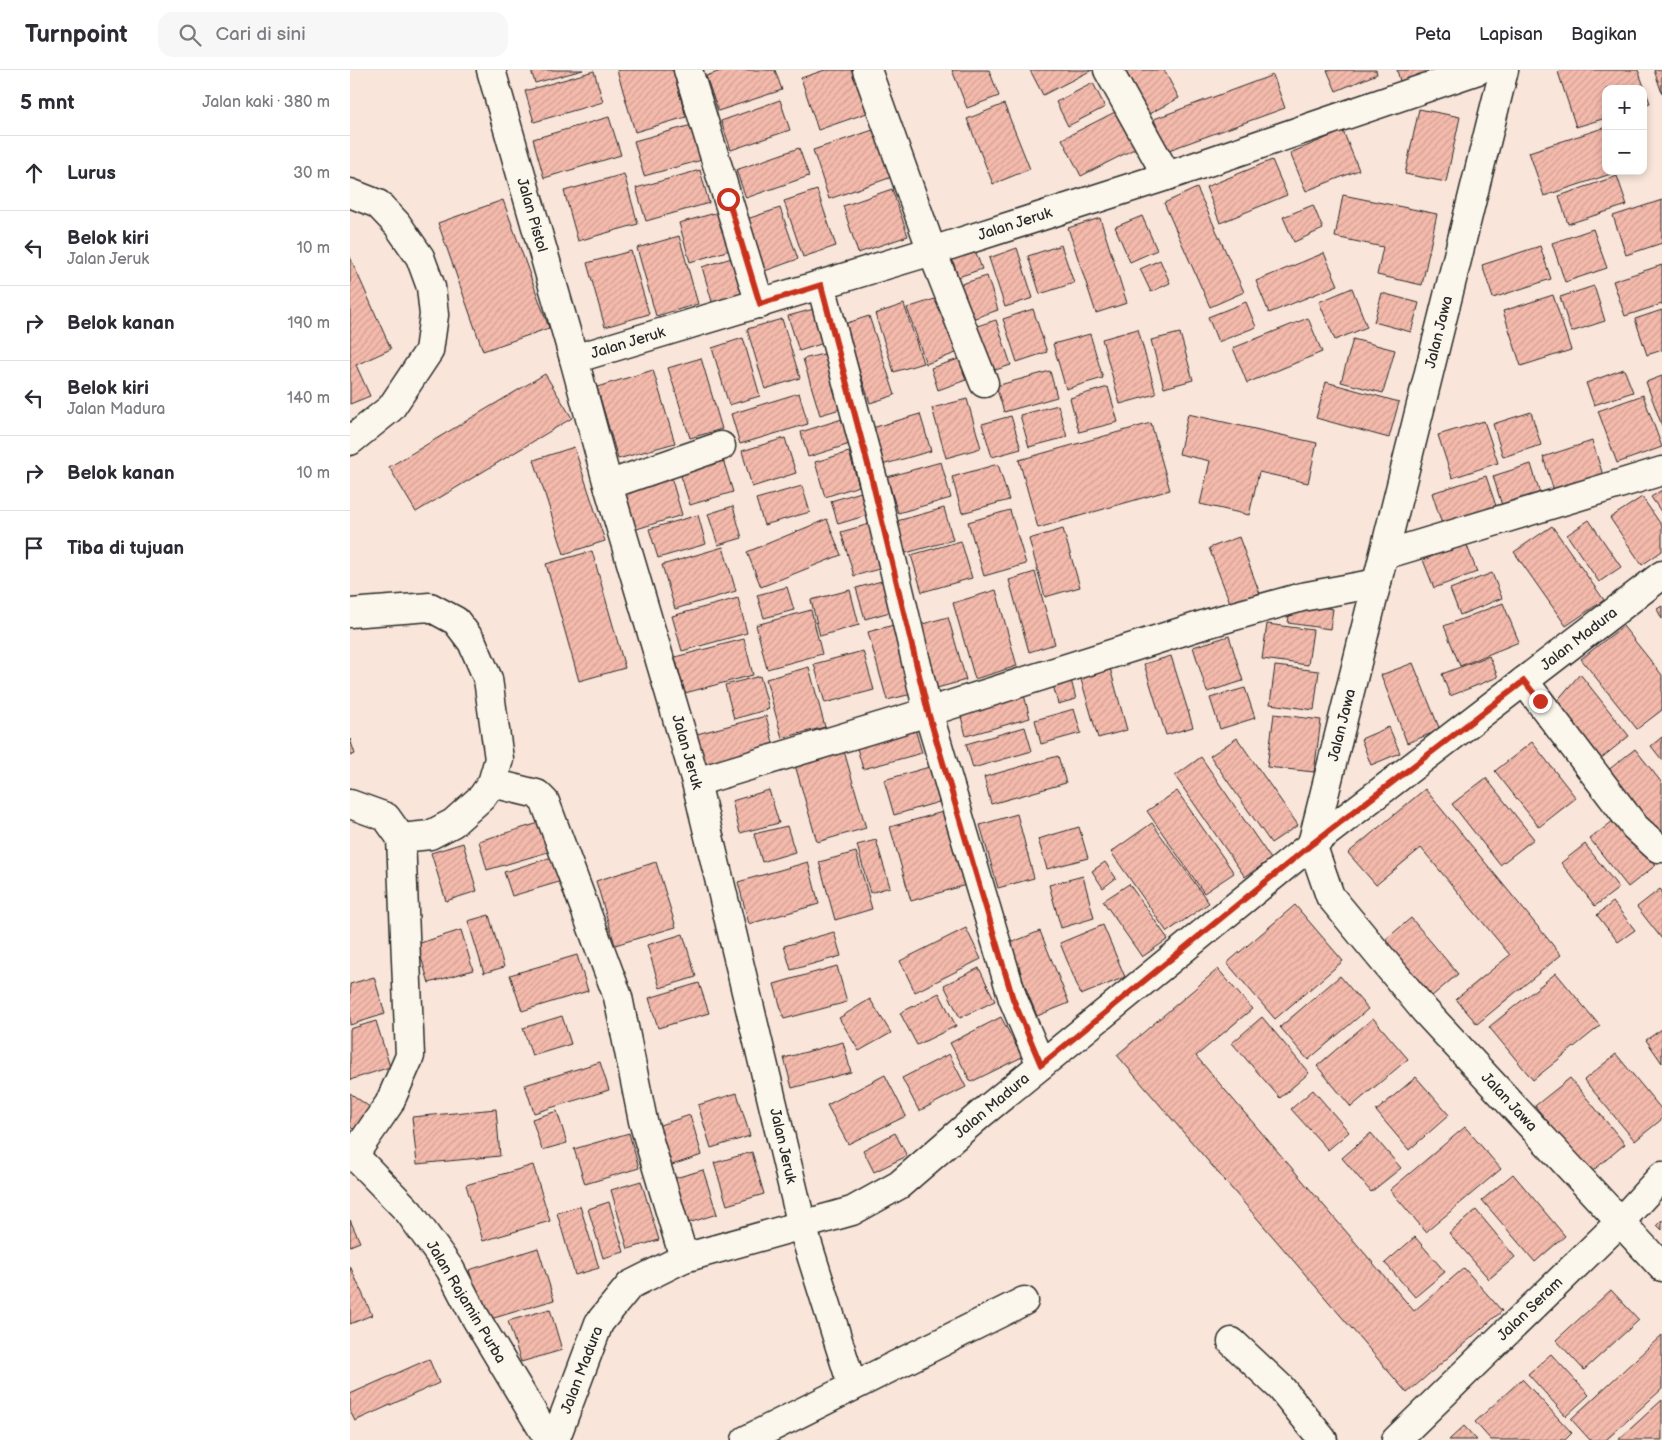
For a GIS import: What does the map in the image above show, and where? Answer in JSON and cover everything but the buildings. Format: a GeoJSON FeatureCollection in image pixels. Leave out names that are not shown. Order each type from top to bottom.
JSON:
{"type":"FeatureCollection","features":[{"type":"Feature","properties":{"kind":"street","name":"Jalan Pistol"},"geometry":{"type":"LineString","coordinates":[[491,70],[574,359]]}},
{"type":"Feature","properties":{"kind":"street"},"geometry":{"type":"LineString","coordinates":[[688,70],[760,304]]}},
{"type":"Feature","properties":{"kind":"street"},"geometry":{"type":"LineString","coordinates":[[868,70],[932,251],[984,383]]}},
{"type":"Feature","properties":{"kind":"street"},"geometry":{"type":"LineString","coordinates":[[1108,70],[1167,176]]}},
{"type":"Feature","properties":{"kind":"street","name":"Jalan Jeruk"},"geometry":{"type":"LineString","coordinates":[[852,1385],[802,1226],[696,782],[608,485],[574,359],[932,251],[1167,176],[1478,70]]}},
{"type":"Feature","properties":{"kind":"street","name":"Jalan Jawa"},"geometry":{"type":"LineString","coordinates":[[1504,70],[1312,844],[1330,896],[1425,1011],[1662,1267]]}},
{"type":"Feature","properties":{"kind":"street"},"geometry":{"type":"LineString","coordinates":[[350,193],[378,204],[397,224],[420,257],[431,287],[434,315],[429,351],[391,408],[350,441]]}},
{"type":"Feature","properties":{"kind":"street"},"geometry":{"type":"LineString","coordinates":[[821,285],[872,480],[928,712],[1013,999],[1041,1065]]}},
{"type":"Feature","properties":{"kind":"street"},"geometry":{"type":"LineString","coordinates":[[608,485],[721,446]]}},
{"type":"Feature","properties":{"kind":"street"},"geometry":{"type":"LineString","coordinates":[[1384,555],[1662,471]]}},
{"type":"Feature","properties":{"kind":"street","name":"Jalan Madura"},"geometry":{"type":"LineString","coordinates":[[555,1440],[599,1323],[630,1285],[684,1258],[852,1211],[899,1185],[1041,1065],[1312,844],[1662,575]]}},
{"type":"Feature","properties":{"kind":"street"},"geometry":{"type":"LineString","coordinates":[[696,782],[928,712],[1209,623],[1302,597],[1377,584]]}},
{"type":"Feature","properties":{"kind":"street"},"geometry":{"type":"LineString","coordinates":[[350,613],[430,607],[456,620],[472,642],[488,679],[499,759],[492,783],[482,797],[453,823],[430,835],[401,838]]}},
{"type":"Feature","properties":{"kind":"street"},"geometry":{"type":"LineString","coordinates":[[1524,681],[1635,827],[1649,842],[1658,848],[1662,848]]}},
{"type":"Feature","properties":{"kind":"street"},"geometry":{"type":"LineString","coordinates":[[492,783],[537,794],[545,802],[618,997],[643,1121],[684,1258]]}},
{"type":"Feature","properties":{"kind":"street"},"geometry":{"type":"LineString","coordinates":[[350,804],[386,818],[401,838],[410,1056],[389,1104],[352,1153]]}},
{"type":"Feature","properties":{"kind":"street","name":"Jalan Rajamin Purba"},"geometry":{"type":"LineString","coordinates":[[352,1153],[410,1212],[450,1269],[474,1315],[549,1440]]}},
{"type":"Feature","properties":{"kind":"street","name":"Jalan Seram"},"geometry":{"type":"LineString","coordinates":[[1396,1440],[1620,1222],[1662,1176]]}},
{"type":"Feature","properties":{"kind":"street"},"geometry":{"type":"LineString","coordinates":[[746,1440],[852,1385],[1024,1301]]}},
{"type":"Feature","properties":{"kind":"street"},"geometry":{"type":"LineString","coordinates":[[1232,1342],[1281,1388],[1323,1440]]}},
{"type":"Feature","properties":{"kind":"route"},"geometry":{"type":"LineString","coordinates":[[728,199],[760,304],[821,285],[872,480],[928,712],[1013,999],[1041,1065],[1312,844],[1524,681],[1540,701]]}}]}
